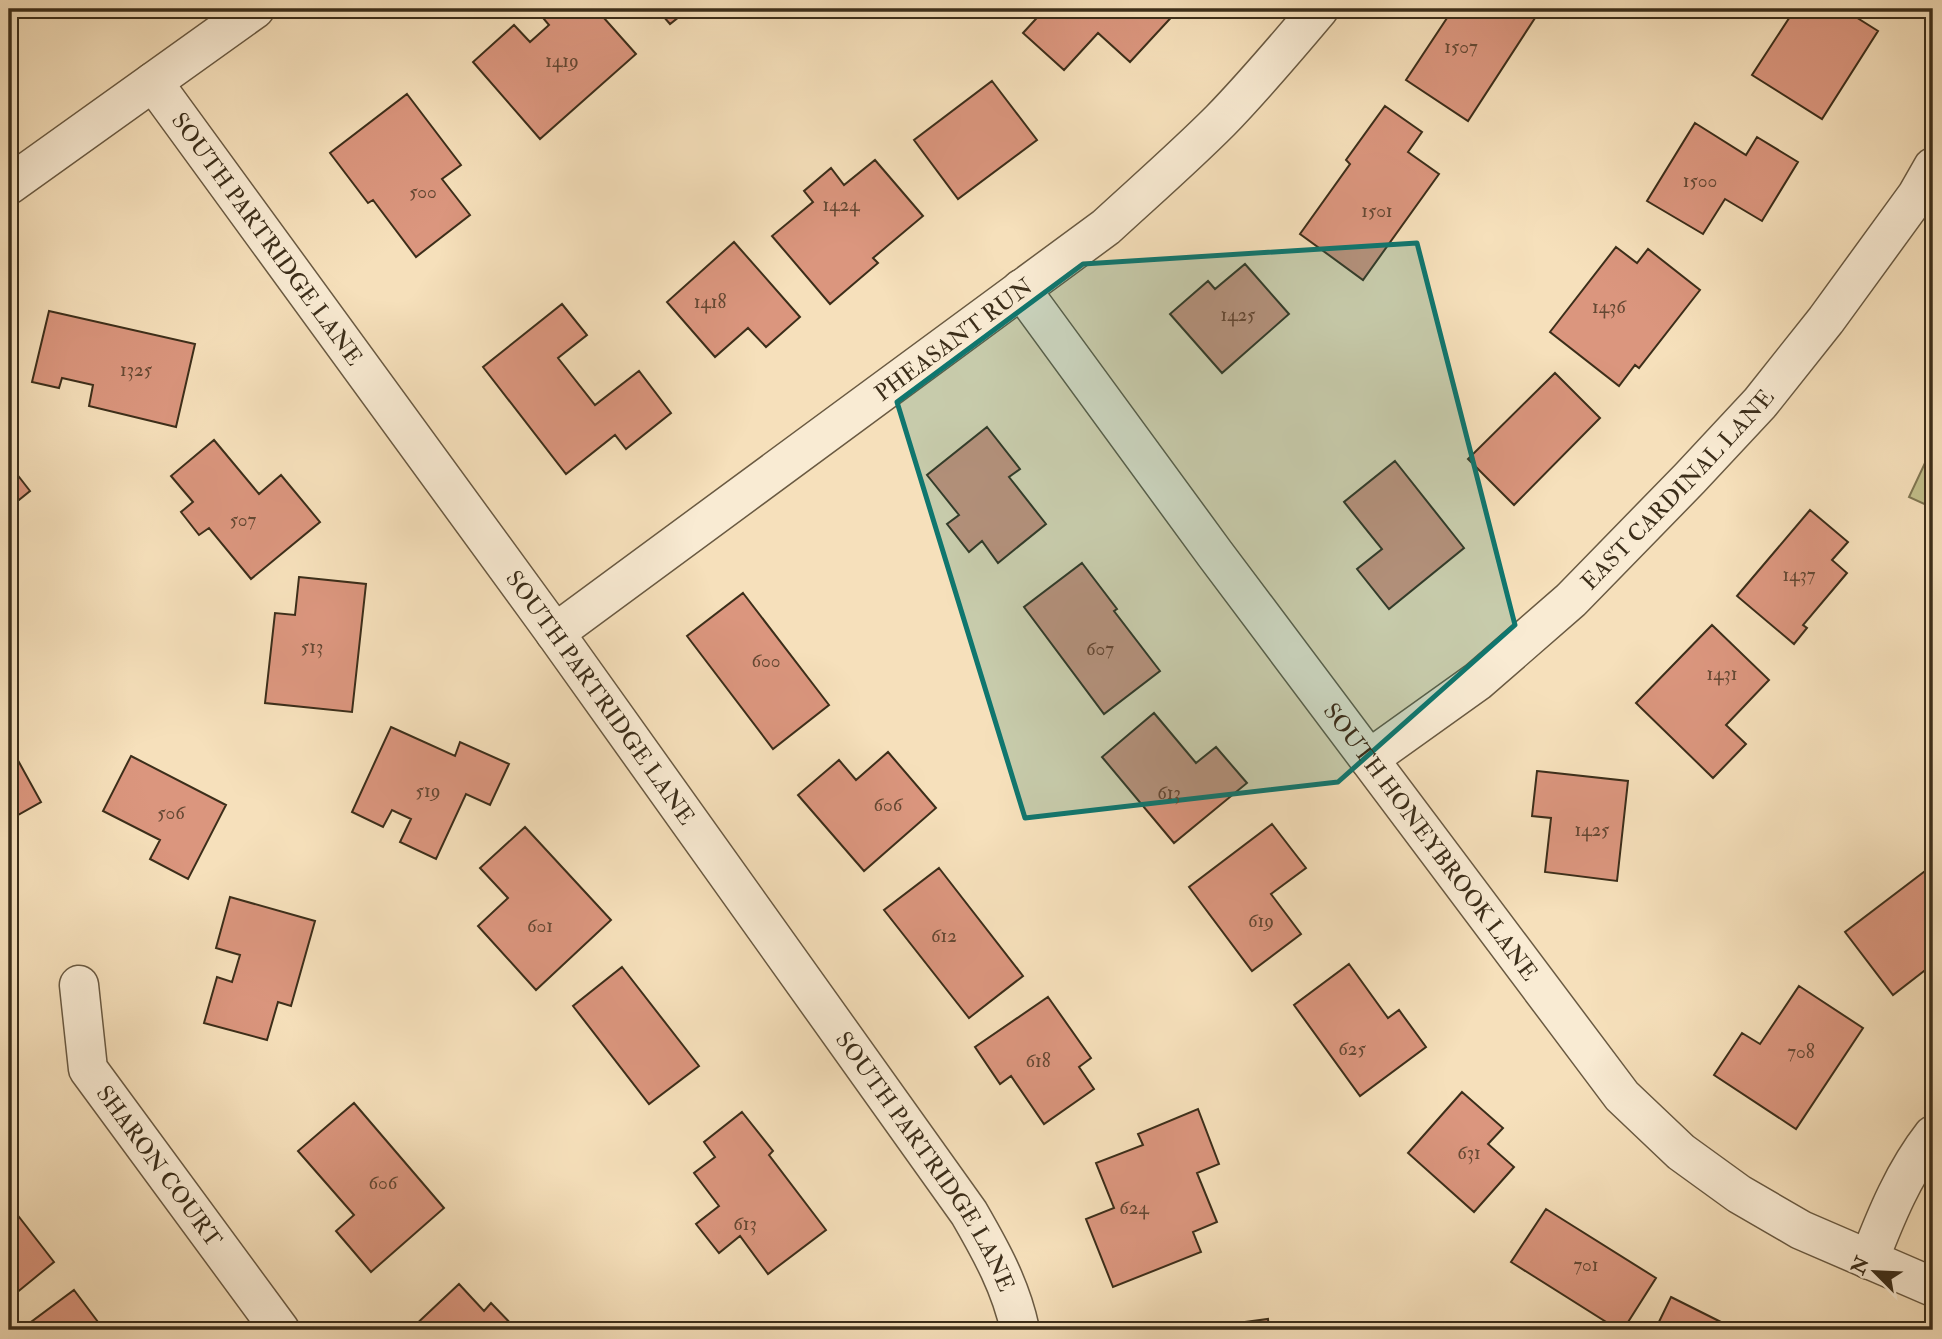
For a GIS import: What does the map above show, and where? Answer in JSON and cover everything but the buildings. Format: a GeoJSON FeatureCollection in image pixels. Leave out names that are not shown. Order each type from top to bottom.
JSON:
{"type":"FeatureCollection","features":[{"type":"Feature","properties":{"kind":"street"},"geometry":{"type":"LineString","coordinates":[[9,186],[256,9]]}},
{"type":"Feature","properties":{"kind":"street","name":"PHEASANT RUN"},"geometry":{"type":"LineString","coordinates":[[555,633],[1106,227],[1164,176],[1219,122],[1271,67],[1319,9]]}},
{"type":"Feature","properties":{"kind":"street","name":"SOUTH PARTRIDGE LANE"},"geometry":{"type":"LineString","coordinates":[[153,82],[555,633],[970,1213],[997,1262],[1020,1330]]}},
{"type":"Feature","properties":{"kind":"street","name":"EAST CARDINAL LANE"},"geometry":{"type":"LineString","coordinates":[[1369,759],[1478,681],[1571,600],[1690,478],[1760,403],[1826,320],[1917,195],[1933,167]]}},
{"type":"Feature","properties":{"kind":"street","name":"SOUTH HONEYBROOK LANE"},"geometry":{"type":"LineString","coordinates":[[1021,289],[1214,554],[1622,1096],[1681,1152],[1739,1194],[1801,1230],[1933,1287]]}},
{"type":"Feature","properties":{"kind":"street","name":"SHARON COURT"},"geometry":{"type":"LineString","coordinates":[[79,985],[88,1069],[280,1330]]}},
{"type":"Feature","properties":{"kind":"street"},"geometry":{"type":"LineString","coordinates":[[1869,1260],[1891,1205],[1920,1152],[1933,1135]]}},
{"type":"Feature","properties":{"kind":"highlighted area"},"geometry":{"type":"Polygon","coordinates":[[[1417,243],[1515,625],[1338,782],[1025,818],[897,402],[1083,264],[1417,243]]]}},
{"type":"Feature","properties":{"kind":"shaded area"},"geometry":{"type":"Polygon","coordinates":[[[1933,446],[1933,508],[1909,497],[1933,446]]]}}]}
